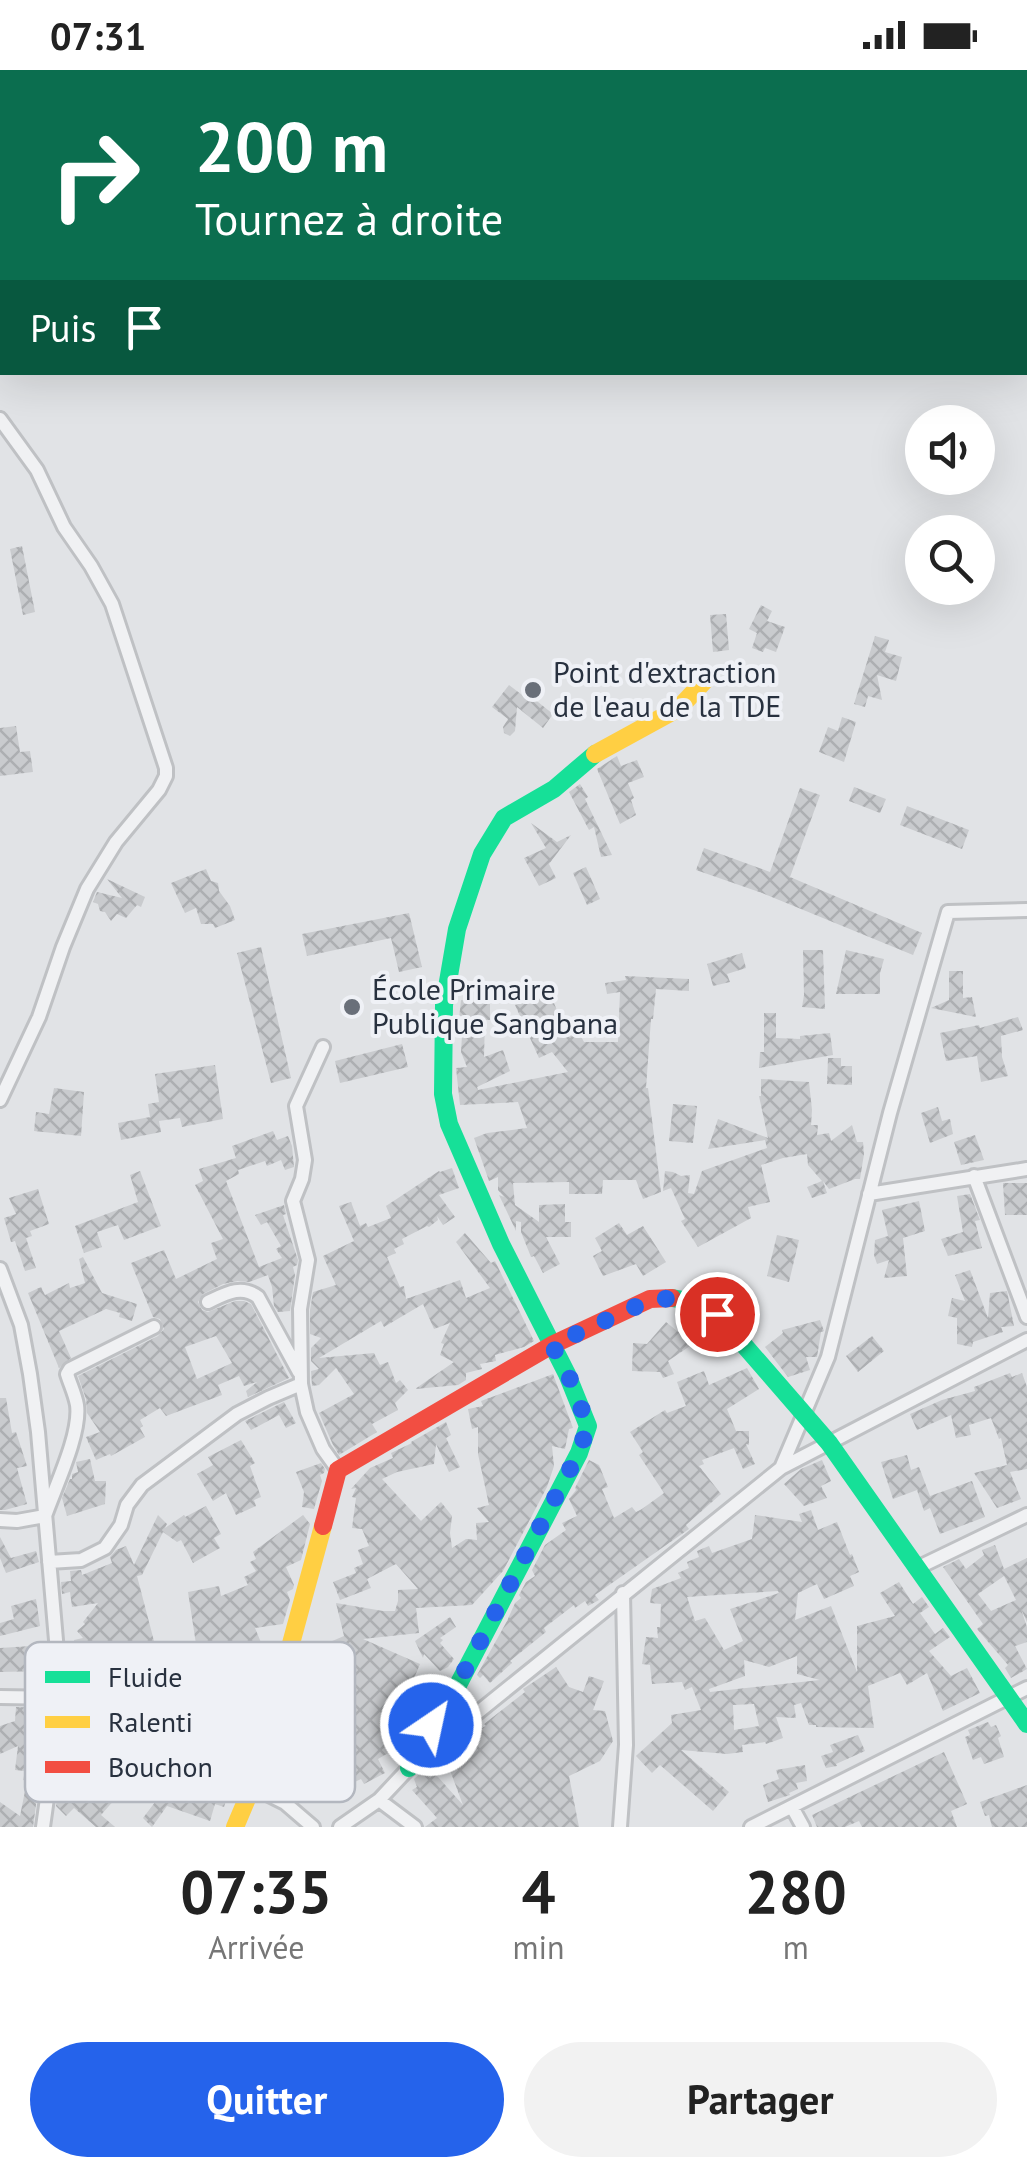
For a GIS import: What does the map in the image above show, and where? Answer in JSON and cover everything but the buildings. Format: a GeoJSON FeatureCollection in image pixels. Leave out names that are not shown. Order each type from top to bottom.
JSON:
{"type":"FeatureCollection","features":[{"type":"Feature","properties":{"kind":"street"},"geometry":{"type":"LineString","coordinates":[[0,418],[37,470],[64,528],[112,604],[164,759],[166,776],[116,842],[87,889],[39,1018],[0,1100]]}},
{"type":"Feature","properties":{"kind":"street"},"geometry":{"type":"LineString","coordinates":[[408,1768],[458,1684],[579,1452],[588,1426],[568,1374],[500,1244],[449,1124],[443,1094],[444,1005],[457,929],[482,854],[504,818],[554,789],[597,752],[679,708],[709,676]]}},
{"type":"Feature","properties":{"kind":"street"},"geometry":{"type":"LineString","coordinates":[[782,1468],[828,1357],[948,912],[1027,910]]}},
{"type":"Feature","properties":{"kind":"street"},"geometry":{"type":"LineString","coordinates":[[323,1047],[296,1106],[305,1160],[294,1202],[308,1260],[300,1309],[300,1380],[307,1412],[323,1449],[338,1470]]}},
{"type":"Feature","properties":{"kind":"street"},"geometry":{"type":"LineString","coordinates":[[870,1194],[1027,1169]]}},
{"type":"Feature","properties":{"kind":"street"},"geometry":{"type":"LineString","coordinates":[[974,1176],[1027,1317]]}},
{"type":"Feature","properties":{"kind":"street"},"geometry":{"type":"LineString","coordinates":[[0,1269],[24,1341],[38,1432],[57,1642]]}},
{"type":"Feature","properties":{"kind":"street"},"geometry":{"type":"LineString","coordinates":[[208,1302],[239,1290],[258,1297],[300,1380]]}},
{"type":"Feature","properties":{"kind":"street"},"geometry":{"type":"LineString","coordinates":[[291,1642],[338,1470],[552,1345],[650,1300],[674,1298],[695,1302],[717,1314],[829,1443],[1027,1724]]}},
{"type":"Feature","properties":{"kind":"street"},"geometry":{"type":"LineString","coordinates":[[45,1516],[78,1418],[67,1374],[154,1327]]}},
{"type":"Feature","properties":{"kind":"street"},"geometry":{"type":"LineString","coordinates":[[340,1827],[782,1468],[1027,1340]]}},
{"type":"Feature","properties":{"kind":"street"},"geometry":{"type":"LineString","coordinates":[[50,1562],[81,1560],[105,1548],[122,1525],[128,1506],[142,1485],[237,1414],[300,1380]]}},
{"type":"Feature","properties":{"kind":"street"},"geometry":{"type":"LineString","coordinates":[[917,1568],[1027,1515]]}},
{"type":"Feature","properties":{"kind":"street"},"geometry":{"type":"LineString","coordinates":[[0,1520],[45,1516]]}},
{"type":"Feature","properties":{"kind":"street"},"geometry":{"type":"LineString","coordinates":[[620,1827],[626,1746],[623,1594]]}},
{"type":"Feature","properties":{"kind":"street"},"geometry":{"type":"LineString","coordinates":[[751,1827],[1027,1688]]}},
{"type":"Feature","properties":{"kind":"street"},"geometry":{"type":"LineString","coordinates":[[0,1697],[25,1697]]}},
{"type":"Feature","properties":{"kind":"street"},"geometry":{"type":"LineString","coordinates":[[378,1800],[415,1827]]}},
{"type":"Feature","properties":{"kind":"street"},"geometry":{"type":"LineString","coordinates":[[43,1827],[47,1802]]}},
{"type":"Feature","properties":{"kind":"street"},"geometry":{"type":"LineString","coordinates":[[235,1827],[246,1802]]}},
{"type":"Feature","properties":{"kind":"street"},"geometry":{"type":"LineString","coordinates":[[283,1802],[313,1827]]}},
{"type":"Feature","properties":{"kind":"street"},"geometry":{"type":"LineString","coordinates":[[792,1806],[803,1827]]}},
{"type":"Feature","properties":{"kind":"traffic: fast"},"geometry":{"type":"LineString","coordinates":[[409,1768],[458,1685],[579,1453],[588,1426],[567,1374],[501,1244],[449,1124],[443,1094],[444,1005],[457,929],[482,854],[504,818],[554,789],[595,754]]}},
{"type":"Feature","properties":{"kind":"traffic: fast"},"geometry":{"type":"LineString","coordinates":[[672,1298],[695,1302],[717,1314],[829,1443],[1027,1724]]}},
{"type":"Feature","properties":{"kind":"traffic: slow"},"geometry":{"type":"LineString","coordinates":[[595,754],[679,708],[709,676]]}},
{"type":"Feature","properties":{"kind":"traffic: slow"},"geometry":{"type":"LineString","coordinates":[[291,1642],[323,1526]]}},
{"type":"Feature","properties":{"kind":"traffic: slow"},"geometry":{"type":"LineString","coordinates":[[235,1827],[246,1802]]}},
{"type":"Feature","properties":{"kind":"traffic: jam"},"geometry":{"type":"LineString","coordinates":[[323,1526],[338,1470],[552,1345],[650,1299],[672,1298]]}},
{"type":"Feature","properties":{"kind":"place","name":"Point d'extraction de l'eau de la TDE"},"geometry":{"type":"Point","coordinates":[533,690]}},
{"type":"Feature","properties":{"kind":"place","name":"École Primaire Publique Sangbana"},"geometry":{"type":"Point","coordinates":[352,1007]}},
{"type":"Feature","properties":{"kind":"route"},"geometry":{"type":"LineString","coordinates":[[431,1725],[458,1684],[579,1452],[588,1426],[552,1345],[650,1300],[674,1298],[695,1302],[717,1314]]}}]}
